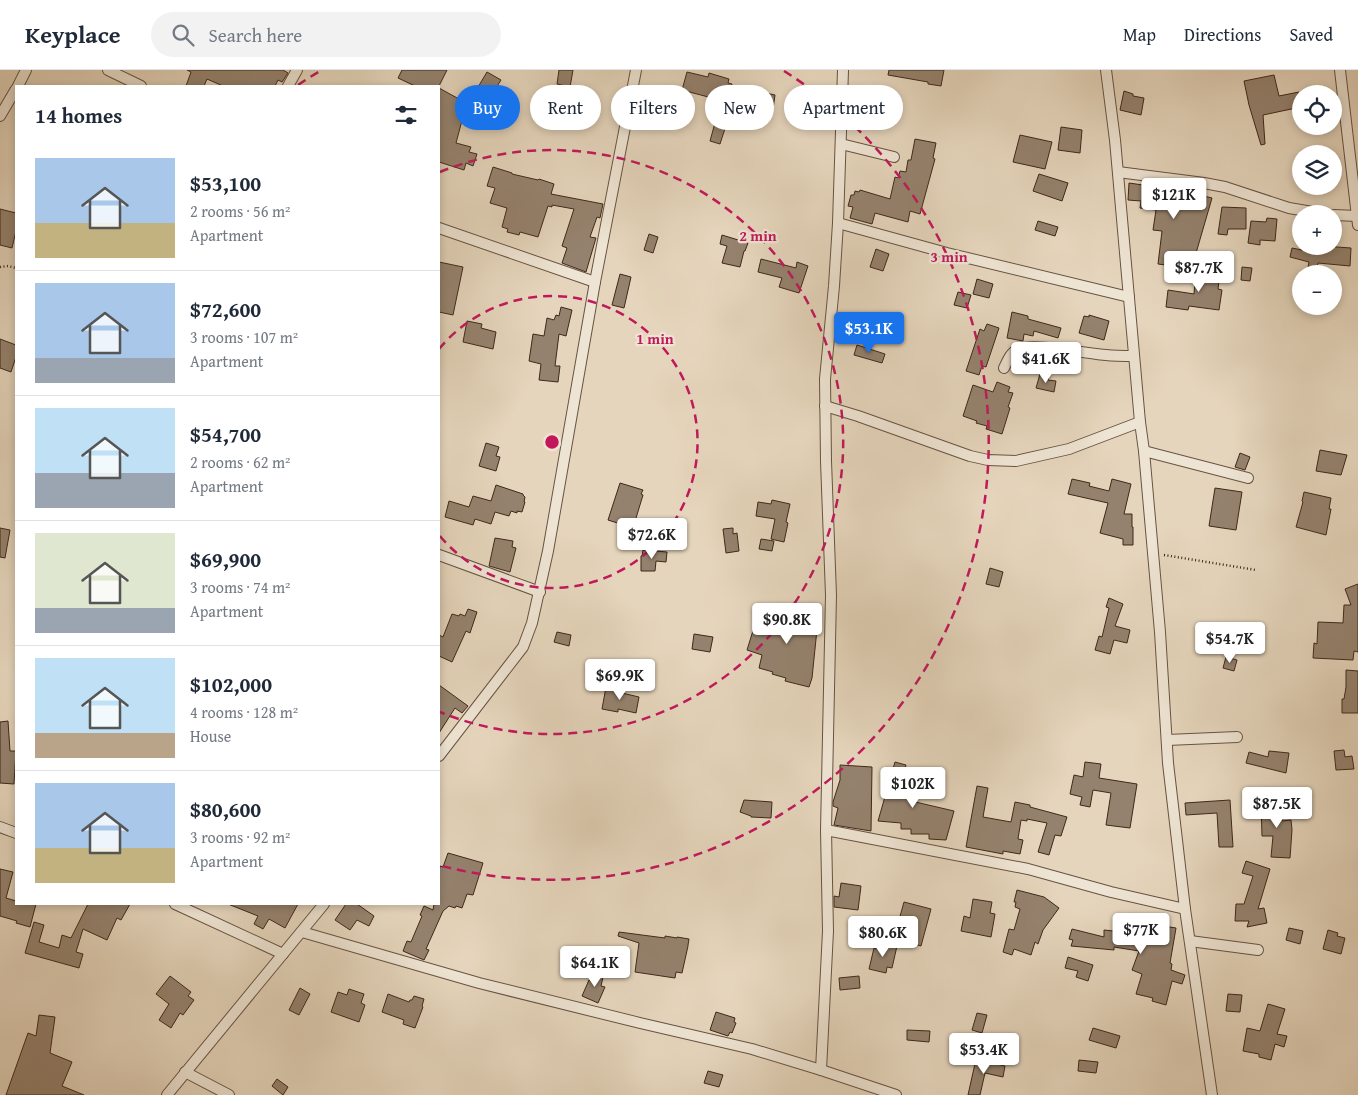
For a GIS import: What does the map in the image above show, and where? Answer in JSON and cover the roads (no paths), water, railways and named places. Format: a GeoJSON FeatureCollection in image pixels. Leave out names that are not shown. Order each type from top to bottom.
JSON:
{"type":"FeatureCollection","features":[{"type":"Feature","properties":{"kind":"street"},"geometry":{"type":"LineString","coordinates":[[18,85],[26,70]]}},
{"type":"Feature","properties":{"kind":"street"},"geometry":{"type":"LineString","coordinates":[[108,70],[139,85]]}},
{"type":"Feature","properties":{"kind":"street"},"geometry":{"type":"LineString","coordinates":[[289,85],[297,70]]}},
{"type":"Feature","properties":{"kind":"street"},"geometry":{"type":"LineString","coordinates":[[440,755],[523,647],[532,623],[548,551],[595,282],[636,70]]}},
{"type":"Feature","properties":{"kind":"street"},"geometry":{"type":"LineString","coordinates":[[821,1070],[828,931],[826,830],[831,595],[826,470],[825,379],[838,223],[843,70]]}},
{"type":"Feature","properties":{"kind":"street"},"geometry":{"type":"LineString","coordinates":[[1106,70],[1118,172],[1144,451],[1168,763],[1185,909],[1212,1095]]}},
{"type":"Feature","properties":{"kind":"street"},"geometry":{"type":"LineString","coordinates":[[1340,70],[1357,221],[1342,217]]}},
{"type":"Feature","properties":{"kind":"street"},"geometry":{"type":"LineString","coordinates":[[0,116],[15,91]]}},
{"type":"Feature","properties":{"kind":"street"},"geometry":{"type":"LineString","coordinates":[[841,144],[894,157]]}},
{"type":"Feature","properties":{"kind":"street"},"geometry":{"type":"LineString","coordinates":[[1118,172],[1225,187],[1292,209]]}},
{"type":"Feature","properties":{"kind":"street"},"geometry":{"type":"LineString","coordinates":[[838,223],[947,253],[1129,297]]}},
{"type":"Feature","properties":{"kind":"street"},"geometry":{"type":"LineString","coordinates":[[440,228],[595,282]]}},
{"type":"Feature","properties":{"kind":"street"},"geometry":{"type":"LineString","coordinates":[[1004,368],[1012,354],[1018,349],[1027,347],[1109,356],[1134,356]]}},
{"type":"Feature","properties":{"kind":"street"},"geometry":{"type":"LineString","coordinates":[[826,406],[970,456],[1002,462],[1016,461],[1069,449],[1140,422]]}},
{"type":"Feature","properties":{"kind":"street"},"geometry":{"type":"LineString","coordinates":[[1144,451],[1248,478]]}},
{"type":"Feature","properties":{"kind":"street"},"geometry":{"type":"LineString","coordinates":[[440,555],[540,592]]}},
{"type":"Feature","properties":{"kind":"street"},"geometry":{"type":"LineString","coordinates":[[1167,740],[1237,737]]}},
{"type":"Feature","properties":{"kind":"street"},"geometry":{"type":"LineString","coordinates":[[0,827],[15,833]]}},
{"type":"Feature","properties":{"kind":"street"},"geometry":{"type":"LineString","coordinates":[[826,830],[1028,868],[1111,892],[1185,909]]}},
{"type":"Feature","properties":{"kind":"street"},"geometry":{"type":"LineString","coordinates":[[178,905],[283,954]]}},
{"type":"Feature","properties":{"kind":"street"},"geometry":{"type":"LineString","coordinates":[[167,1095],[323,905]]}},
{"type":"Feature","properties":{"kind":"street"},"geometry":{"type":"LineString","coordinates":[[302,932],[479,983],[752,1049],[896,1095]]}},
{"type":"Feature","properties":{"kind":"street"},"geometry":{"type":"LineString","coordinates":[[1190,941],[1258,950]]}},
{"type":"Feature","properties":{"kind":"street"},"geometry":{"type":"LineString","coordinates":[[185,1072],[229,1095]]}}]}
